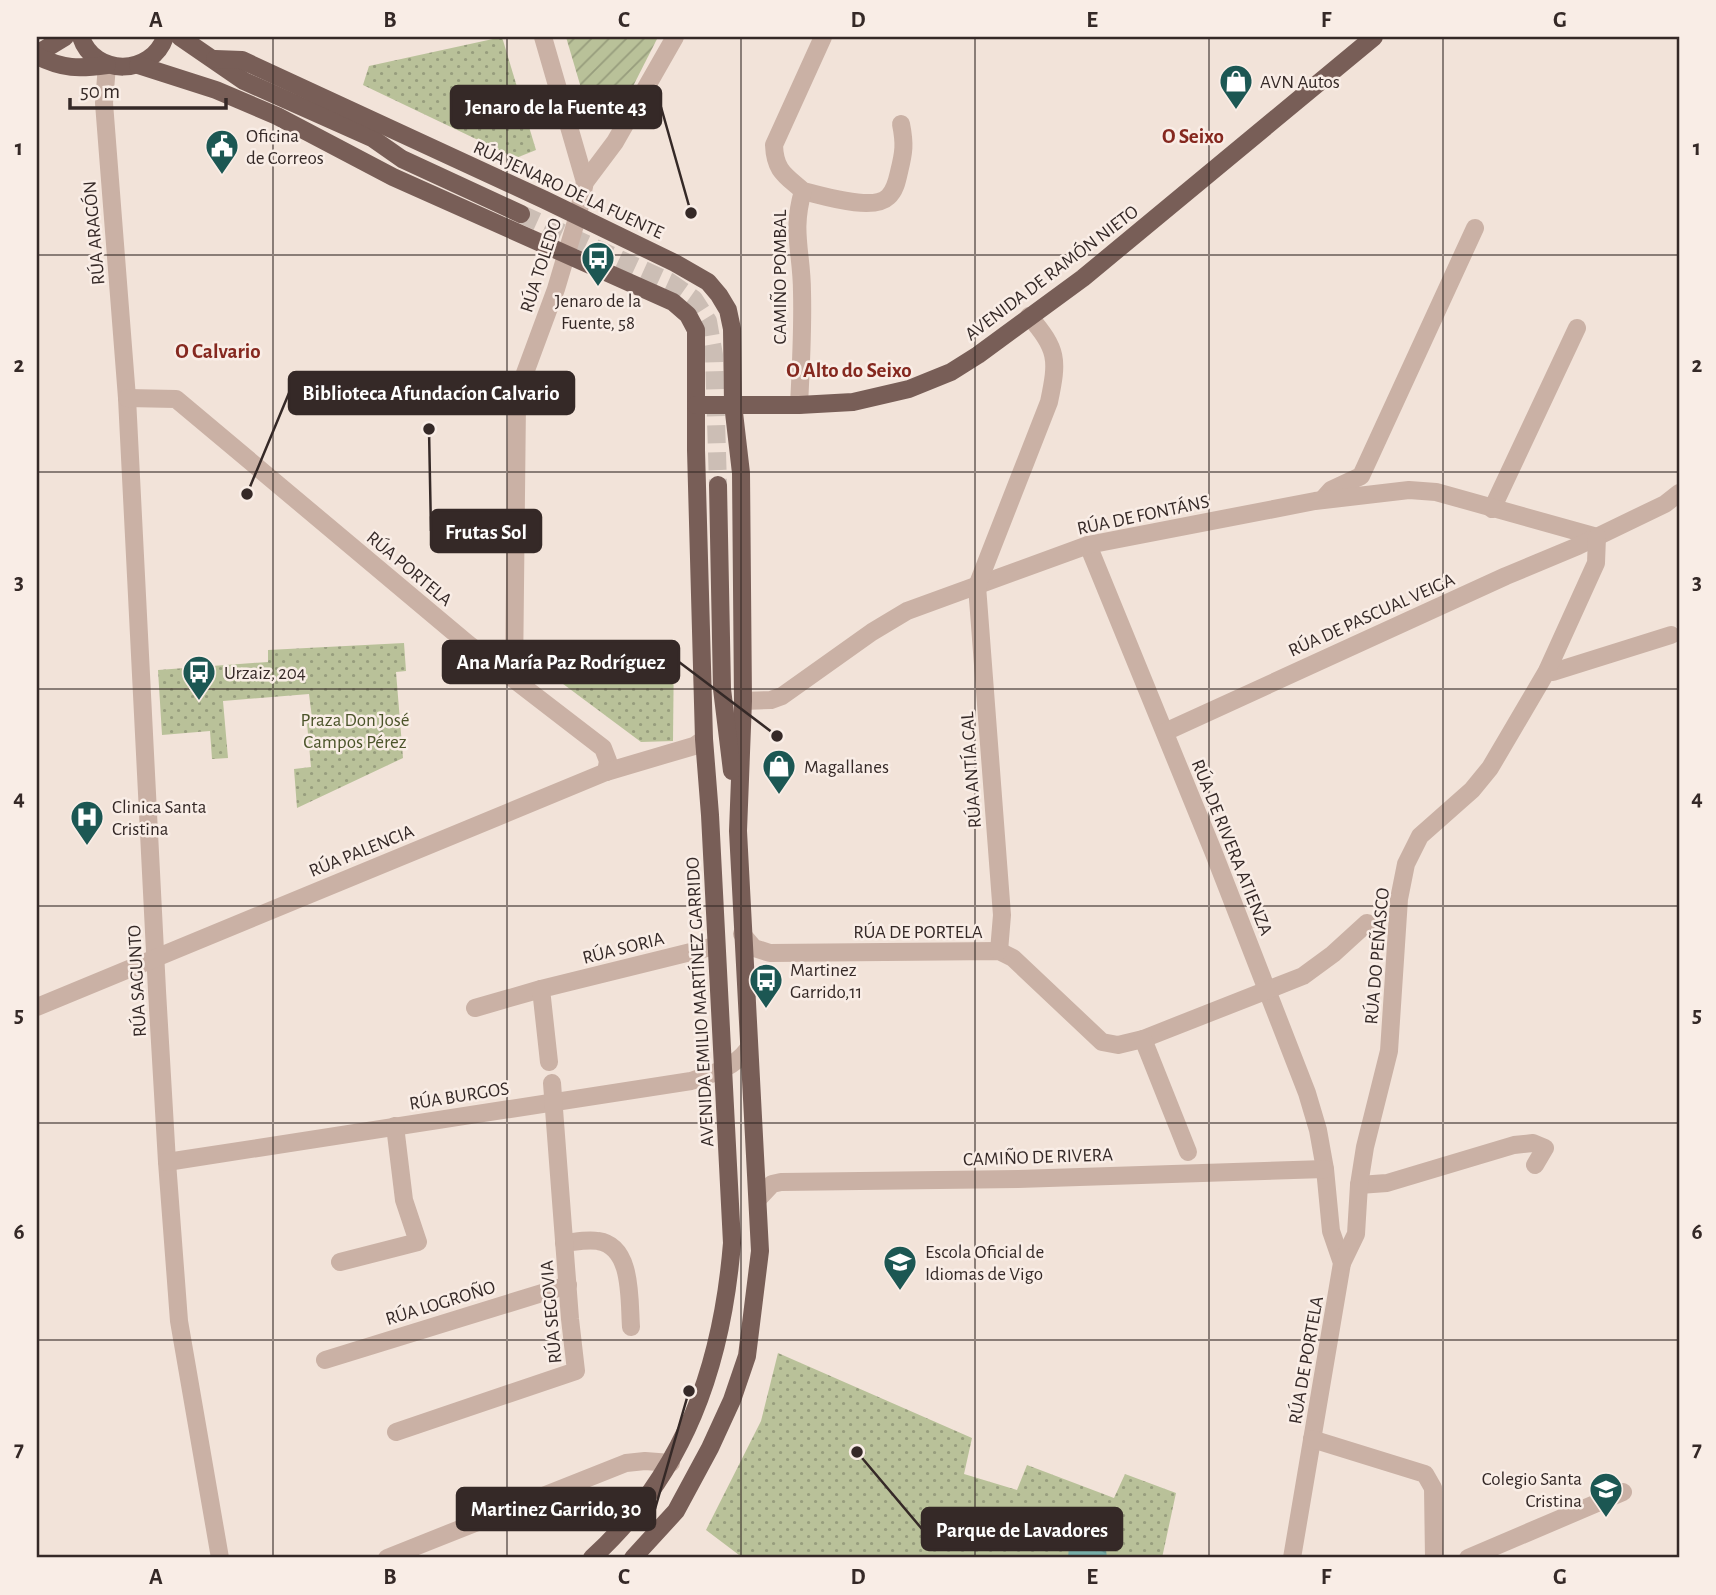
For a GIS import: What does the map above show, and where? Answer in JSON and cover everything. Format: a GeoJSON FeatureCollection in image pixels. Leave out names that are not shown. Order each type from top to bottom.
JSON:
{"type":"FeatureCollection","features":[{"type":"Feature","properties":{"kind":"main road"},"geometry":{"type":"LineString","coordinates":[[37,55],[65,37]]}},
{"type":"Feature","properties":{"kind":"main road"},"geometry":{"type":"LineString","coordinates":[[82,37],[89,52],[107,65]]}},
{"type":"Feature","properties":{"kind":"main road"},"geometry":{"type":"LineString","coordinates":[[138,65],[157,52],[165,37]]}},
{"type":"Feature","properties":{"kind":"main road","name":"RÚA JENARO DE LA FUENTE"},"geometry":{"type":"LineString","coordinates":[[180,37],[215,59],[235,76],[372,138],[402,159]]}},
{"type":"Feature","properties":{"kind":"main road","name":"AVENIDA DE RAMÓN NIETO"},"geometry":{"type":"LineString","coordinates":[[696,405],[853,402],[909,388],[960,366],[1083,278],[1374,37]]}},
{"type":"Feature","properties":{"kind":"main road"},"geometry":{"type":"LineString","coordinates":[[37,55],[62,66],[81,69],[107,65],[138,65],[228,94],[303,129],[393,177],[673,302],[688,315],[696,330],[696,405]]}},
{"type":"Feature","properties":{"kind":"main road","name":"RÚA JENARO DE LA FUENTE"},"geometry":{"type":"LineString","coordinates":[[215,59],[242,60],[578,215],[708,282],[727,310],[732,329],[733,404]]}},
{"type":"Feature","properties":{"kind":"main road"},"geometry":{"type":"LineString","coordinates":[[303,129],[402,159],[521,214]]}},
{"type":"Feature","properties":{"kind":"main road"},"geometry":{"type":"LineString","coordinates":[[633,1558],[676,1511],[732,1400],[743,1367],[755,1302],[760,1251],[738,822],[743,701],[741,473],[733,404]]}},
{"type":"Feature","properties":{"kind":"main road","name":"AVENIDA EMILIO MARTÍNEZ GARRIDO"},"geometry":{"type":"LineString","coordinates":[[592,1558],[616,1536],[671,1463],[696,1409],[715,1353],[728,1295],[732,1243],[704,739],[696,405]]}},
{"type":"Feature","properties":{"kind":"main road"},"geometry":{"type":"LineString","coordinates":[[718,485],[722,689],[738,822]]}},
{"type":"Feature","properties":{"kind":"main road"},"geometry":{"type":"LineString","coordinates":[[710,815],[722,689]]}},
{"type":"Feature","properties":{"kind":"street"},"geometry":{"type":"LineString","coordinates":[[543,37],[585,182]]}},
{"type":"Feature","properties":{"kind":"street","name":"RÚA TOLEDO"},"geometry":{"type":"LineString","coordinates":[[514,678],[517,402],[522,381],[556,289],[585,182],[615,142],[675,37]]}},
{"type":"Feature","properties":{"kind":"street","name":"CAMIÑO POMBAL"},"geometry":{"type":"LineString","coordinates":[[822,37],[774,145],[779,169],[803,191],[839,200],[874,204],[887,198],[896,184],[905,148],[901,124]]}},
{"type":"Feature","properties":{"kind":"street","name":"RÚA ARAGÓN"},"geometry":{"type":"LineString","coordinates":[[107,65],[104,103],[127,398]]}},
{"type":"Feature","properties":{"kind":"street","name":"CAMIÑO POMBAL"},"geometry":{"type":"LineString","coordinates":[[799,405],[802,291],[796,214],[803,191]]}},
{"type":"Feature","properties":{"kind":"street","name":"RÚA DE FONTÁNS"},"geometry":{"type":"LineString","coordinates":[[1322,500],[1331,489],[1361,476],[1475,228]]}},
{"type":"Feature","properties":{"kind":"street"},"geometry":{"type":"LineString","coordinates":[[977,586],[1049,402],[1054,379],[1055,357],[1051,346],[1030,316]]}},
{"type":"Feature","properties":{"kind":"street"},"geometry":{"type":"LineString","coordinates":[[1492,509],[1577,328]]}},
{"type":"Feature","properties":{"kind":"street","name":"RÚA PORTELA"},"geometry":{"type":"LineString","coordinates":[[127,398],[176,399],[468,644],[603,748],[608,761],[606,772]]}},
{"type":"Feature","properties":{"kind":"street","name":"RÚA SAGUNTO"},"geometry":{"type":"LineString","coordinates":[[127,398],[155,957],[179,1321],[220,1558]]}},
{"type":"Feature","properties":{"kind":"street","name":"RÚA DE FONTÁNS"},"geometry":{"type":"LineString","coordinates":[[743,701],[771,701],[782,696],[872,632],[907,611],[1088,545],[1322,500],[1409,490],[1436,492],[1597,537]]}},
{"type":"Feature","properties":{"kind":"street"},"geometry":{"type":"LineString","coordinates":[[1597,537],[1675,502]]}},
{"type":"Feature","properties":{"kind":"street","name":"RÚA DO PEÑASCO"},"geometry":{"type":"LineString","coordinates":[[1342,1263],[1356,1234],[1365,1147],[1389,1051],[1399,899],[1406,864],[1420,836],[1472,790],[1490,768],[1547,671],[1596,564],[1597,537]]}},
{"type":"Feature","properties":{"kind":"street","name":"RÚA DE PASCUAL VEIGA"},"geometry":{"type":"LineString","coordinates":[[1165,732],[1597,537]]}},
{"type":"Feature","properties":{"kind":"street","name":"RÚA DE RIVERA ATIENZA"},"geometry":{"type":"LineString","coordinates":[[1088,545],[1165,732],[1307,1093],[1318,1130],[1325,1169]]}},
{"type":"Feature","properties":{"kind":"street","name":"RÚA ANTÍA CAL"},"geometry":{"type":"LineString","coordinates":[[977,586],[1002,915],[999,951]]}},
{"type":"Feature","properties":{"kind":"street"},"geometry":{"type":"LineString","coordinates":[[1547,671],[1553,672],[1671,635]]}},
{"type":"Feature","properties":{"kind":"street","name":"RÚA PALENCIA"},"geometry":{"type":"LineString","coordinates":[[37,1007],[606,772],[694,746],[704,739]]}},
{"type":"Feature","properties":{"kind":"street","name":"RÚA DE PORTELA"},"geometry":{"type":"LineString","coordinates":[[742,934],[754,948],[770,953],[999,951],[1013,958],[1102,1042],[1118,1045],[1143,1039],[1303,976],[1333,954],[1367,923]]}},
{"type":"Feature","properties":{"kind":"street","name":"RÚA SORIA"},"geometry":{"type":"LineString","coordinates":[[475,1008],[715,946]]}},
{"type":"Feature","properties":{"kind":"street"},"geometry":{"type":"LineString","coordinates":[[541,989],[549,1062]]}},
{"type":"Feature","properties":{"kind":"street"},"geometry":{"type":"LineString","coordinates":[[1143,1039],[1188,1152]]}},
{"type":"Feature","properties":{"kind":"street","name":"RÚA BURGOS"},"geometry":{"type":"LineString","coordinates":[[167,1161],[396,1126],[553,1092],[691,1081],[723,1070],[740,1059],[748,1049]]}},
{"type":"Feature","properties":{"kind":"street","name":"RÚA SEGOVIA"},"geometry":{"type":"LineString","coordinates":[[396,1432],[576,1371],[553,1092]]}},
{"type":"Feature","properties":{"kind":"street"},"geometry":{"type":"LineString","coordinates":[[340,1262],[418,1242],[404,1200],[396,1126]]}},
{"type":"Feature","properties":{"kind":"street"},"geometry":{"type":"LineString","coordinates":[[1359,1185],[1387,1183],[1514,1145],[1533,1143],[1545,1148],[1535,1165]]}},
{"type":"Feature","properties":{"kind":"street","name":"RÚA DE PORTELA"},"geometry":{"type":"LineString","coordinates":[[1292,1558],[1342,1263],[1331,1231],[1325,1169]]}},
{"type":"Feature","properties":{"kind":"street","name":"CAMIÑO DE RIVERA"},"geometry":{"type":"LineString","coordinates":[[758,1199],[772,1184],[781,1182],[1004,1179],[1325,1169]]}},
{"type":"Feature","properties":{"kind":"street"},"geometry":{"type":"LineString","coordinates":[[564,1243],[598,1241],[612,1247],[628,1271],[631,1327]]}},
{"type":"Feature","properties":{"kind":"street","name":"RÚA LOGROÑO"},"geometry":{"type":"LineString","coordinates":[[325,1360],[568,1285]]}},
{"type":"Feature","properties":{"kind":"street"},"geometry":{"type":"LineString","coordinates":[[1312,1439],[1425,1474],[1433,1488],[1434,1558]]}},
{"type":"Feature","properties":{"kind":"street"},"geometry":{"type":"LineString","coordinates":[[387,1558],[626,1463],[671,1463]]}},
{"type":"Feature","properties":{"kind":"street"},"geometry":{"type":"LineString","coordinates":[[1468,1558],[1623,1492]]}},
{"type":"Feature","properties":{"kind":"green space"},"geometry":{"type":"Polygon","coordinates":[[[502,37],[536,150],[516,158],[363,85],[369,66],[502,37]]]}},
{"type":"Feature","properties":{"kind":"green space"},"geometry":{"type":"Polygon","coordinates":[[[566,37],[658,37],[627,98],[589,115],[566,37]]]}},
{"type":"Feature","properties":{"kind":"green space","name":"Praza Don José Campos Pérez"},"geometry":{"type":"Polygon","coordinates":[[[404,643],[406,671],[396,672],[403,758],[297,808],[294,769],[311,767],[307,723],[312,718],[309,694],[223,701],[228,758],[212,759],[210,731],[162,735],[158,670],[268,662],[268,650],[404,643]]]}},
{"type":"Feature","properties":{"kind":"green space"},"geometry":{"type":"Polygon","coordinates":[[[533,643],[674,644],[673,741],[641,742],[543,669],[533,643]]]}},
{"type":"Feature","properties":{"kind":"green space"},"geometry":{"type":"Polygon","coordinates":[[[778,1353],[972,1438],[964,1474],[1017,1490],[1027,1465],[1114,1498],[1125,1474],[1176,1493],[1162,1558],[743,1558],[706,1530],[761,1421],[778,1353]]]}},
{"type":"Feature","properties":{"kind":"water"},"geometry":{"type":"Polygon","coordinates":[[[1077,1532],[1092,1532],[1105,1542],[1107,1558],[1068,1558],[1069,1546],[1077,1532]]]}},
{"type":"Feature","properties":{"kind":"tunnel"},"geometry":{"type":"LineString","coordinates":[[521,214],[670,282],[694,299],[708,321],[714,355],[718,485]]}},
{"type":"Feature","properties":{"kind":"place","name":"AVN Autos"},"geometry":{"type":"Point","coordinates":[1236,111]}},
{"type":"Feature","properties":{"kind":"place","name":"Oficina de Correos"},"geometry":{"type":"Point","coordinates":[222,176]}},
{"type":"Feature","properties":{"kind":"place","name":"Jenaro de la Fuente 43"},"geometry":{"type":"Point","coordinates":[691,213]}},
{"type":"Feature","properties":{"kind":"place","name":"Jenaro de la Fuente, 58"},"geometry":{"type":"Point","coordinates":[598,288]}},
{"type":"Feature","properties":{"kind":"place","name":"Frutas Sol"},"geometry":{"type":"Point","coordinates":[429,429]}},
{"type":"Feature","properties":{"kind":"place","name":"Biblioteca Afundacíon Calvario"},"geometry":{"type":"Point","coordinates":[247,494]}},
{"type":"Feature","properties":{"kind":"place","name":"Urzaiz, 204"},"geometry":{"type":"Point","coordinates":[199,702]}},
{"type":"Feature","properties":{"kind":"place","name":"Ana María Paz Rodríguez"},"geometry":{"type":"Point","coordinates":[777,736]}},
{"type":"Feature","properties":{"kind":"place","name":"Magallanes"},"geometry":{"type":"Point","coordinates":[779,796]}},
{"type":"Feature","properties":{"kind":"place","name":"Clinica Santa Cristina"},"geometry":{"type":"Point","coordinates":[87,847]}},
{"type":"Feature","properties":{"kind":"place","name":"Martinez Garrido,11"},"geometry":{"type":"Point","coordinates":[766,1010]}},
{"type":"Feature","properties":{"kind":"place","name":"Escola Oficial de Idiomas de Vigo"},"geometry":{"type":"Point","coordinates":[900,1292]}},
{"type":"Feature","properties":{"kind":"place","name":"Martinez Garrido, 30"},"geometry":{"type":"Point","coordinates":[689,1391]}},
{"type":"Feature","properties":{"kind":"place","name":"Parque de Lavadores"},"geometry":{"type":"Point","coordinates":[857,1452]}},
{"type":"Feature","properties":{"kind":"place","name":"Colegio Santa Cristina"},"geometry":{"type":"Point","coordinates":[1606,1519]}},
{"type":"Feature","properties":{"kind":"district","name":"O Seixo"},"geometry":{"type":"Point","coordinates":[1193,136]}},
{"type":"Feature","properties":{"kind":"district","name":"O Calvario"},"geometry":{"type":"Point","coordinates":[218,351]}},
{"type":"Feature","properties":{"kind":"district","name":"O Alto do Seixo"},"geometry":{"type":"Point","coordinates":[849,370]}}]}
